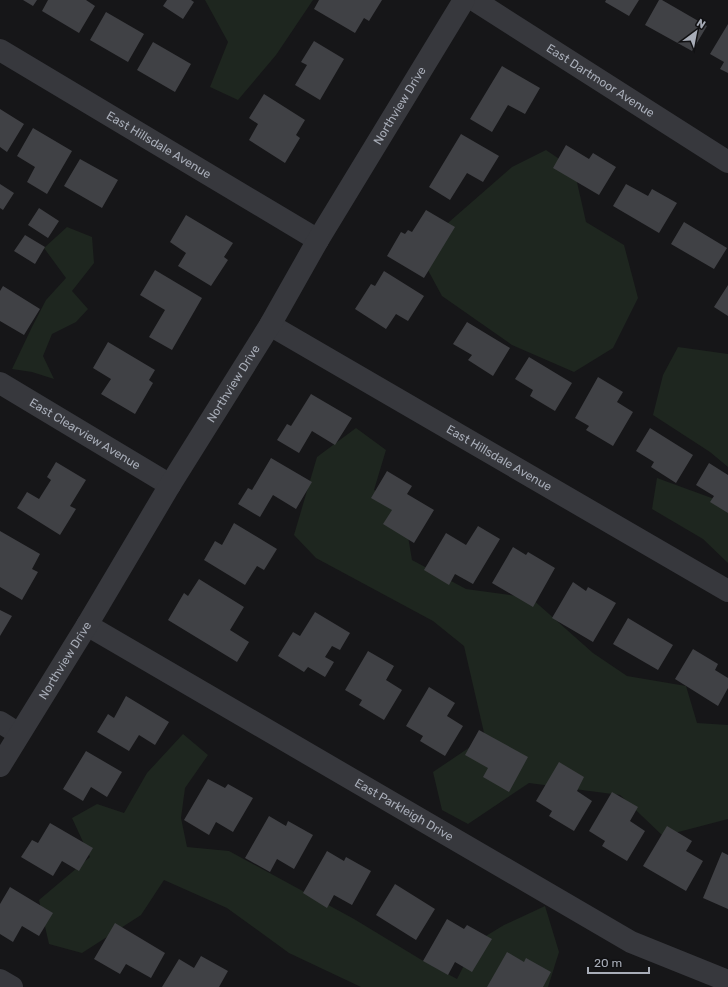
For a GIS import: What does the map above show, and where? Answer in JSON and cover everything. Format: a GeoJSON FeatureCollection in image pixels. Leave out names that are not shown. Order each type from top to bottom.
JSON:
{"type":"FeatureCollection","features":[{"type":"Feature","properties":{"kind":"street","name":"Northview Drive"},"geometry":{"type":"LineString","coordinates":[[0,766],[87,625],[170,485],[270,324],[318,240],[464,0]]}},
{"type":"Feature","properties":{"kind":"street","name":"East Dartmoor Avenue"},"geometry":{"type":"LineString","coordinates":[[474,0],[728,162]]}},
{"type":"Feature","properties":{"kind":"street","name":"East Hillsdale Avenue"},"geometry":{"type":"LineString","coordinates":[[0,50],[318,240]]}},
{"type":"Feature","properties":{"kind":"street","name":"East Hillsdale Avenue"},"geometry":{"type":"LineString","coordinates":[[270,324],[728,591]]}},
{"type":"Feature","properties":{"kind":"street","name":"East Clearview Avenue"},"geometry":{"type":"LineString","coordinates":[[0,383],[170,485]]}},
{"type":"Feature","properties":{"kind":"street","name":"East Parkleigh Drive"},"geometry":{"type":"LineString","coordinates":[[87,625],[631,942],[728,981]]}},
{"type":"Feature","properties":{"kind":"street"},"geometry":{"type":"LineString","coordinates":[[0,722],[19,734]]}},
{"type":"Feature","properties":{"kind":"street"},"geometry":{"type":"LineString","coordinates":[[0,980],[12,987]]}},
{"type":"Feature","properties":{"kind":"shaded area"},"geometry":{"type":"Polygon","coordinates":[[[205,0],[313,0],[276,55],[238,100],[210,87],[228,42],[205,0]]]}},
{"type":"Feature","properties":{"kind":"shaded area"},"geometry":{"type":"Polygon","coordinates":[[[546,150],[574,169],[586,222],[624,245],[638,298],[613,348],[574,372],[512,345],[442,296],[417,250],[512,167],[546,150]]]}},
{"type":"Feature","properties":{"kind":"shaded area"},"geometry":{"type":"Polygon","coordinates":[[[67,227],[92,237],[94,263],[72,291],[88,309],[76,322],[52,334],[43,356],[54,379],[32,372],[12,369],[46,300],[66,278],[44,248],[67,227]]]}},
{"type":"Feature","properties":{"kind":"shaded area"},"geometry":{"type":"Polygon","coordinates":[[[678,347],[728,354],[728,467],[710,452],[653,415],[663,375],[678,347]]]}},
{"type":"Feature","properties":{"kind":"shaded area"},"geometry":{"type":"Polygon","coordinates":[[[356,428],[386,450],[374,490],[403,507],[412,560],[466,589],[531,598],[593,653],[627,676],[686,686],[697,723],[728,725],[728,819],[663,836],[620,795],[529,783],[468,824],[442,810],[433,772],[485,737],[464,646],[433,621],[316,558],[294,535],[317,457],[356,428]]]}},
{"type":"Feature","properties":{"kind":"shaded area"},"geometry":{"type":"Polygon","coordinates":[[[657,478],[728,504],[728,563],[703,539],[652,509],[657,478]]]}},
{"type":"Feature","properties":{"kind":"shaded area"},"geometry":{"type":"Polygon","coordinates":[[[183,734],[208,755],[185,788],[181,818],[187,847],[229,851],[354,919],[420,959],[457,979],[476,942],[504,925],[545,906],[559,952],[548,987],[361,987],[289,953],[227,908],[164,880],[141,915],[82,953],[49,944],[39,900],[90,857],[72,818],[97,804],[124,813],[147,773],[183,734]]]}},
{"type":"Feature","properties":{"kind":"building"},"geometry":{"type":"Polygon","coordinates":[[[23,0],[37,0],[33,6],[23,0]]]}},
{"type":"Feature","properties":{"kind":"building"},"geometry":{"type":"Polygon","coordinates":[[[48,0],[86,0],[95,6],[79,33],[42,11],[48,0]]]}},
{"type":"Feature","properties":{"kind":"building"},"geometry":{"type":"Polygon","coordinates":[[[167,0],[191,0],[194,2],[183,19],[163,6],[167,0]]]}},
{"type":"Feature","properties":{"kind":"building"},"geometry":{"type":"Polygon","coordinates":[[[319,0],[382,0],[369,21],[364,18],[355,33],[314,9],[319,0]]]}},
{"type":"Feature","properties":{"kind":"building"},"geometry":{"type":"Polygon","coordinates":[[[606,0],[639,0],[629,16],[605,2],[606,0]]]}},
{"type":"Feature","properties":{"kind":"building"},"geometry":{"type":"Polygon","coordinates":[[[659,0],[662,0],[707,26],[692,51],[645,25],[659,0]]]}},
{"type":"Feature","properties":{"kind":"building"},"geometry":{"type":"Polygon","coordinates":[[[106,12],[144,34],[128,62],[90,40],[106,12]]]}},
{"type":"Feature","properties":{"kind":"building"},"geometry":{"type":"Polygon","coordinates":[[[728,24],[728,73],[720,69],[724,62],[710,54],[728,24]]]}},
{"type":"Feature","properties":{"kind":"building"},"geometry":{"type":"Polygon","coordinates":[[[314,41],[344,59],[320,100],[295,85],[307,65],[301,62],[314,41]]]}},
{"type":"Feature","properties":{"kind":"building"},"geometry":{"type":"Polygon","coordinates":[[[153,42],[191,64],[175,92],[137,70],[153,42]]]}},
{"type":"Feature","properties":{"kind":"building"},"geometry":{"type":"Polygon","coordinates":[[[502,66],[540,88],[525,114],[508,105],[492,132],[470,119],[502,66]]]}},
{"type":"Feature","properties":{"kind":"building"},"geometry":{"type":"Polygon","coordinates":[[[264,94],[305,120],[296,135],[300,138],[285,163],[249,140],[258,124],[249,118],[264,94]]]}},
{"type":"Feature","properties":{"kind":"building"},"geometry":{"type":"Polygon","coordinates":[[[0,109],[24,124],[7,152],[0,147],[0,109]]]}},
{"type":"Feature","properties":{"kind":"building"},"geometry":{"type":"Polygon","coordinates":[[[33,128],[72,151],[47,194],[27,182],[35,167],[17,156],[33,128]]]}},
{"type":"Feature","properties":{"kind":"building"},"geometry":{"type":"Polygon","coordinates":[[[461,134],[499,156],[483,182],[467,173],[450,200],[429,187],[461,134]]]}},
{"type":"Feature","properties":{"kind":"building"},"geometry":{"type":"Polygon","coordinates":[[[566,145],[589,159],[593,153],[616,167],[599,195],[553,168],[566,145]]]}},
{"type":"Feature","properties":{"kind":"building"},"geometry":{"type":"Polygon","coordinates":[[[80,159],[118,180],[102,208],[64,186],[80,159]]]}},
{"type":"Feature","properties":{"kind":"building"},"geometry":{"type":"Polygon","coordinates":[[[0,184],[14,193],[3,210],[0,208],[0,184]]]}},
{"type":"Feature","properties":{"kind":"building"},"geometry":{"type":"Polygon","coordinates":[[[626,184],[648,196],[652,189],[677,203],[659,233],[613,206],[626,184]]]}},
{"type":"Feature","properties":{"kind":"building"},"geometry":{"type":"Polygon","coordinates":[[[39,208],[59,221],[48,238],[28,225],[39,208]]]}},
{"type":"Feature","properties":{"kind":"building"},"geometry":{"type":"Polygon","coordinates":[[[426,210],[455,227],[424,278],[387,256],[401,232],[405,234],[408,230],[412,232],[426,210]]]}},
{"type":"Feature","properties":{"kind":"building"},"geometry":{"type":"Polygon","coordinates":[[[186,215],[233,243],[224,257],[228,260],[211,286],[178,266],[186,253],[170,242],[186,215]]]}},
{"type":"Feature","properties":{"kind":"building"},"geometry":{"type":"Polygon","coordinates":[[[684,222],[727,248],[714,269],[671,244],[684,222]]]}},
{"type":"Feature","properties":{"kind":"building"},"geometry":{"type":"Polygon","coordinates":[[[25,235],[45,247],[35,264],[14,251],[25,235]]]}},
{"type":"Feature","properties":{"kind":"building"},"geometry":{"type":"Polygon","coordinates":[[[155,270],[202,298],[172,350],[149,337],[165,310],[140,295],[155,270]]]}},
{"type":"Feature","properties":{"kind":"building"},"geometry":{"type":"Polygon","coordinates":[[[384,271],[424,296],[408,321],[396,314],[386,329],[355,309],[371,284],[375,286],[384,271]]]}},
{"type":"Feature","properties":{"kind":"building"},"geometry":{"type":"Polygon","coordinates":[[[728,285],[728,316],[714,307],[728,285]]]}},
{"type":"Feature","properties":{"kind":"building"},"geometry":{"type":"Polygon","coordinates":[[[3,286],[40,309],[24,335],[0,321],[0,291],[3,286]]]}},
{"type":"Feature","properties":{"kind":"building"},"geometry":{"type":"Polygon","coordinates":[[[467,322],[510,348],[493,376],[468,360],[472,355],[453,344],[467,322]]]}},
{"type":"Feature","properties":{"kind":"building"},"geometry":{"type":"Polygon","coordinates":[[[108,342],[155,370],[149,380],[153,383],[135,414],[101,394],[111,379],[93,368],[108,342]]]}},
{"type":"Feature","properties":{"kind":"building"},"geometry":{"type":"Polygon","coordinates":[[[529,357],[572,383],[555,411],[530,396],[533,390],[515,379],[529,357]]]}},
{"type":"Feature","properties":{"kind":"building"},"geometry":{"type":"Polygon","coordinates":[[[598,377],[623,392],[617,402],[633,412],[613,446],[586,430],[589,426],[575,418],[598,377]]]}},
{"type":"Feature","properties":{"kind":"building"},"geometry":{"type":"Polygon","coordinates":[[[311,394],[352,418],[335,445],[312,431],[299,453],[277,440],[287,424],[291,426],[311,394]]]}},
{"type":"Feature","properties":{"kind":"building"},"geometry":{"type":"Polygon","coordinates":[[[650,428],[693,455],[676,483],[651,467],[654,462],[636,451],[650,428]]]}},
{"type":"Feature","properties":{"kind":"building"},"geometry":{"type":"Polygon","coordinates":[[[271,458],[312,482],[296,509],[273,495],[260,517],[238,504],[248,488],[252,490],[271,458]]]}},
{"type":"Feature","properties":{"kind":"building"},"geometry":{"type":"Polygon","coordinates":[[[56,462],[86,480],[70,506],[76,509],[60,535],[17,508],[27,492],[39,499],[51,480],[47,477],[56,462]]]}},
{"type":"Feature","properties":{"kind":"building"},"geometry":{"type":"Polygon","coordinates":[[[709,463],[728,475],[728,513],[710,502],[714,496],[696,485],[709,463]]]}},
{"type":"Feature","properties":{"kind":"building"},"geometry":{"type":"Polygon","coordinates":[[[387,471],[412,486],[407,494],[434,510],[414,543],[383,524],[392,510],[371,498],[387,471]]]}},
{"type":"Feature","properties":{"kind":"building"},"geometry":{"type":"Polygon","coordinates":[[[234,523],[277,549],[264,570],[257,566],[245,585],[204,560],[215,541],[222,545],[234,523]]]}},
{"type":"Feature","properties":{"kind":"building"},"geometry":{"type":"Polygon","coordinates":[[[478,526],[500,539],[473,584],[455,574],[449,585],[424,570],[446,533],[466,545],[478,526]]]}},
{"type":"Feature","properties":{"kind":"building"},"geometry":{"type":"Polygon","coordinates":[[[0,531],[40,554],[32,569],[38,572],[22,600],[0,587],[0,531]]]}},
{"type":"Feature","properties":{"kind":"building"},"geometry":{"type":"Polygon","coordinates":[[[513,547],[526,555],[528,552],[555,568],[533,607],[492,583],[513,547]]]}},
{"type":"Feature","properties":{"kind":"building"},"geometry":{"type":"Polygon","coordinates":[[[199,579],[244,607],[230,630],[249,642],[237,662],[168,620],[184,593],[188,596],[199,579]]]}},
{"type":"Feature","properties":{"kind":"building"},"geometry":{"type":"Polygon","coordinates":[[[573,582],[586,591],[588,587],[616,603],[593,642],[552,618],[573,582]]]}},
{"type":"Feature","properties":{"kind":"building"},"geometry":{"type":"Polygon","coordinates":[[[0,610],[12,616],[0,636],[0,610]]]}},
{"type":"Feature","properties":{"kind":"building"},"geometry":{"type":"Polygon","coordinates":[[[315,612],[350,633],[340,650],[332,646],[325,657],[334,662],[325,677],[308,667],[304,672],[278,656],[293,632],[300,636],[315,612]]]}},
{"type":"Feature","properties":{"kind":"building"},"geometry":{"type":"Polygon","coordinates":[[[628,618],[673,645],[658,670],[613,644],[628,618]]]}},
{"type":"Feature","properties":{"kind":"building"},"geometry":{"type":"Polygon","coordinates":[[[693,649],[718,664],[715,670],[728,678],[728,688],[718,706],[675,679],[693,649]]]}},
{"type":"Feature","properties":{"kind":"building"},"geometry":{"type":"Polygon","coordinates":[[[368,651],[394,666],[386,680],[402,690],[384,720],[359,705],[362,700],[345,690],[368,651]]]}},
{"type":"Feature","properties":{"kind":"building"},"geometry":{"type":"Polygon","coordinates":[[[429,687],[455,703],[447,716],[463,726],[445,756],[420,741],[423,736],[406,726],[429,687]]]}},
{"type":"Feature","properties":{"kind":"building"},"geometry":{"type":"Polygon","coordinates":[[[126,696],[169,722],[155,745],[139,735],[129,751],[97,732],[108,714],[114,718],[126,696]]]}},
{"type":"Feature","properties":{"kind":"building"},"geometry":{"type":"Polygon","coordinates":[[[479,730],[528,757],[509,792],[483,777],[488,768],[465,755],[479,730]]]}},
{"type":"Feature","properties":{"kind":"building"},"geometry":{"type":"Polygon","coordinates":[[[86,751],[122,772],[107,797],[91,787],[83,801],[63,789],[86,751]]]}},
{"type":"Feature","properties":{"kind":"building"},"geometry":{"type":"Polygon","coordinates":[[[559,762],[584,777],[577,791],[592,801],[574,831],[549,816],[552,811],[536,801],[559,762]]]}},
{"type":"Feature","properties":{"kind":"building"},"geometry":{"type":"Polygon","coordinates":[[[208,779],[225,788],[228,784],[253,798],[233,832],[216,822],[209,835],[184,820],[208,779]]]}},
{"type":"Feature","properties":{"kind":"building"},"geometry":{"type":"Polygon","coordinates":[[[612,792],[638,807],[630,821],[645,831],[627,861],[602,846],[605,841],[589,831],[612,792]]]}},
{"type":"Feature","properties":{"kind":"building"},"geometry":{"type":"Polygon","coordinates":[[[269,816],[286,826],[288,821],[313,835],[294,869],[277,859],[270,872],[245,858],[269,816]]]}},
{"type":"Feature","properties":{"kind":"building"},"geometry":{"type":"Polygon","coordinates":[[[50,823],[93,848],[79,871],[62,861],[53,876],[21,857],[32,840],[38,843],[50,823]]]}},
{"type":"Feature","properties":{"kind":"building"},"geometry":{"type":"Polygon","coordinates":[[[667,826],[692,841],[686,851],[703,861],[686,891],[643,866],[667,826]]]}},
{"type":"Feature","properties":{"kind":"building"},"geometry":{"type":"Polygon","coordinates":[[[327,851],[344,861],[346,857],[371,871],[352,905],[334,895],[327,908],[303,893],[327,851]]]}},
{"type":"Feature","properties":{"kind":"building"},"geometry":{"type":"Polygon","coordinates":[[[722,852],[728,855],[728,909],[703,898],[722,852]]]}},
{"type":"Feature","properties":{"kind":"building"},"geometry":{"type":"Polygon","coordinates":[[[395,884],[435,909],[416,940],[376,915],[395,884]]]}},
{"type":"Feature","properties":{"kind":"building"},"geometry":{"type":"Polygon","coordinates":[[[10,887],[53,913],[39,936],[22,926],[13,942],[0,934],[0,904],[10,887]]]}},
{"type":"Feature","properties":{"kind":"building"},"geometry":{"type":"Polygon","coordinates":[[[447,919],[464,929],[467,925],[492,939],[472,972],[455,962],[448,975],[423,961],[447,919]]]}},
{"type":"Feature","properties":{"kind":"building"},"geometry":{"type":"Polygon","coordinates":[[[115,923],[165,953],[151,978],[126,964],[120,974],[94,959],[115,923]]]}},
{"type":"Feature","properties":{"kind":"building"},"geometry":{"type":"Polygon","coordinates":[[[507,952],[524,962],[526,958],[551,972],[543,987],[487,987],[507,952]]]}},
{"type":"Feature","properties":{"kind":"building"},"geometry":{"type":"Polygon","coordinates":[[[201,956],[228,971],[219,987],[162,987],[179,959],[194,968],[201,956]]]}}]}
